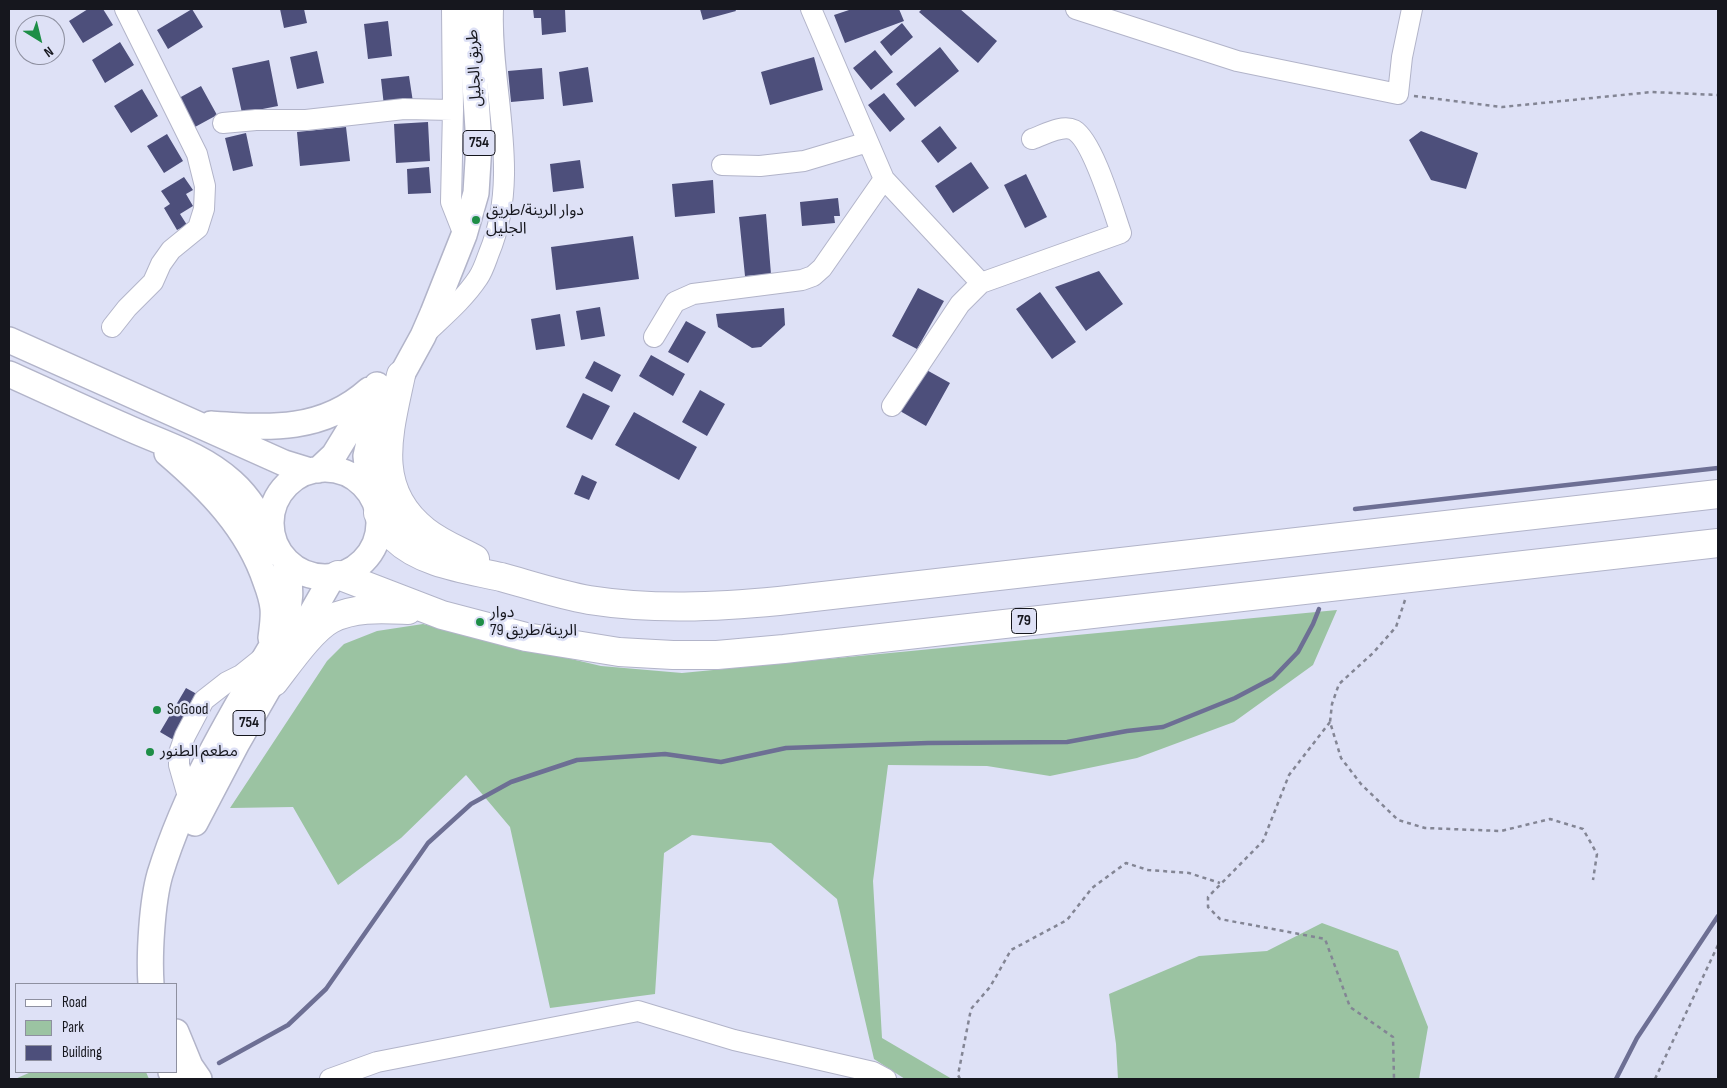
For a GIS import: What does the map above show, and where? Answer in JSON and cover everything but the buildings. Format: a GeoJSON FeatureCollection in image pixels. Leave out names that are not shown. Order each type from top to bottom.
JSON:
{"type":"FeatureCollection","features":[{"type":"Feature","properties":{"kind":"highway"},"geometry":{"type":"LineString","coordinates":[[391,376],[388,467],[394,490],[402,507],[412,519],[440,542],[523,583]]}},
{"type":"Feature","properties":{"kind":"highway"},"geometry":{"type":"LineString","coordinates":[[374,503],[394,537],[414,552],[444,563],[588,600],[634,605],[715,607],[1718,494]]}},
{"type":"Feature","properties":{"kind":"highway","name":"79"},"geometry":{"type":"LineString","coordinates":[[336,576],[428,611],[526,636],[619,652],[717,655],[1718,543]]}},
{"type":"Feature","properties":{"kind":"highway"},"geometry":{"type":"LineString","coordinates":[[274,682],[313,634],[331,619],[354,611],[376,609],[428,611]]}},
{"type":"Feature","properties":{"kind":"main road","name":"طريق الجليل"},"geometry":{"type":"LineString","coordinates":[[449,273],[464,235],[476,193],[479,144],[472,40],[474,9]]}},
{"type":"Feature","properties":{"kind":"main road","name":"754"},"geometry":{"type":"LineString","coordinates":[[151,983],[153,920],[160,876],[189,800],[212,749],[280,632],[289,608],[290,589],[280,552],[272,536],[271,519],[275,502],[288,484],[300,475],[314,471],[334,455],[391,376],[423,336],[449,273]]}},
{"type":"Feature","properties":{"kind":"main road","name":"754"},"geometry":{"type":"LineString","coordinates":[[168,983],[171,894],[174,875],[197,819],[237,743],[336,576],[356,567],[369,553],[378,534],[366,456],[368,443],[406,337],[449,273]]}},
{"type":"Feature","properties":{"kind":"main road"},"geometry":{"type":"LineString","coordinates":[[9,340],[284,463],[314,471],[336,470],[351,476],[362,484],[374,503]]}},
{"type":"Feature","properties":{"kind":"main road"},"geometry":{"type":"LineString","coordinates":[[9,374],[198,458],[212,466],[234,483],[254,506],[280,552],[296,569],[303,573],[320,577],[336,576]]}},
{"type":"Feature","properties":{"kind":"main road"},"geometry":{"type":"LineString","coordinates":[[196,423],[271,426],[297,425],[315,421],[353,402],[391,376]]}},
{"type":"Feature","properties":{"kind":"main road"},"geometry":{"type":"LineString","coordinates":[[148,437],[214,496],[252,550],[262,570],[273,608],[268,653]]}},
{"type":"Feature","properties":{"kind":"main road"},"geometry":{"type":"LineString","coordinates":[[178,1037],[190,1066],[199,1079]]}},
{"type":"Feature","properties":{"kind":"street"},"geometry":{"type":"LineString","coordinates":[[112,326],[152,282],[171,250],[198,228],[204,209],[206,186],[197,154],[125,9]]}},
{"type":"Feature","properties":{"kind":"street"},"geometry":{"type":"LineString","coordinates":[[452,9],[453,110],[450,202],[464,235]]}},
{"type":"Feature","properties":{"kind":"street"},"geometry":{"type":"LineString","coordinates":[[423,336],[456,306],[480,276],[496,238],[505,179],[492,32],[493,9]]}},
{"type":"Feature","properties":{"kind":"street"},"geometry":{"type":"LineString","coordinates":[[811,9],[884,179],[981,283]]}},
{"type":"Feature","properties":{"kind":"street"},"geometry":{"type":"LineString","coordinates":[[1076,9],[1237,62],[1398,94],[1402,57],[1412,9]]}},
{"type":"Feature","properties":{"kind":"street"},"geometry":{"type":"LineString","coordinates":[[223,123],[256,120],[306,120],[404,109],[453,110]]}},
{"type":"Feature","properties":{"kind":"street"},"geometry":{"type":"LineString","coordinates":[[892,406],[960,304],[981,283],[1121,232],[1092,154],[1082,137],[1072,130],[1058,129],[1032,139]]}},
{"type":"Feature","properties":{"kind":"street"},"geometry":{"type":"LineString","coordinates":[[722,165],[760,166],[804,161],[868,142]]}},
{"type":"Feature","properties":{"kind":"street"},"geometry":{"type":"LineString","coordinates":[[654,337],[675,302],[688,296],[802,280],[813,276],[822,268],[884,179]]}},
{"type":"Feature","properties":{"kind":"street"},"geometry":{"type":"LineString","coordinates":[[330,1079],[377,1062],[638,1011],[734,1040],[873,1072],[886,1079]]}},
{"type":"Feature","properties":{"kind":"path"},"geometry":{"type":"LineString","coordinates":[[1398,94],[1502,107],[1652,92],[1718,95]]}},
{"type":"Feature","properties":{"kind":"path"},"geometry":{"type":"LineString","coordinates":[[1412,577],[1396,627],[1373,653],[1339,684],[1332,704],[1330,722],[1341,758],[1361,784],[1398,820],[1425,828],[1501,831],[1550,819],[1583,829],[1597,854],[1593,880]]}},
{"type":"Feature","properties":{"kind":"path"},"geometry":{"type":"LineString","coordinates":[[1330,722],[1289,775],[1263,841],[1208,896],[1208,908],[1220,919],[1324,939],[1350,1007],[1393,1037],[1394,1079]]}},
{"type":"Feature","properties":{"kind":"path"},"geometry":{"type":"LineString","coordinates":[[960,1079],[958,1075],[971,1009],[990,987],[1011,950],[1067,920],[1092,888],[1126,863],[1148,870],[1189,874],[1220,883]]}},
{"type":"Feature","properties":{"kind":"path"},"geometry":{"type":"LineString","coordinates":[[1655,1079],[1718,945]]}},
{"type":"Feature","properties":{"kind":"green space"},"geometry":{"type":"Polygon","coordinates":[[[1337,610],[1313,665],[1234,722],[1137,758],[1050,776],[987,766],[888,765],[873,881],[882,1038],[952,1079],[905,1079],[874,1059],[837,899],[771,843],[692,835],[664,853],[655,994],[550,1008],[510,827],[466,775],[401,838],[338,885],[293,807],[230,808],[327,661],[344,644],[377,631],[423,624],[601,666],[682,673],[1337,610]]]}},
{"type":"Feature","properties":{"kind":"green space"},"geometry":{"type":"Polygon","coordinates":[[[1322,923],[1398,951],[1428,1027],[1419,1079],[1118,1079],[1116,1044],[1109,994],[1199,956],[1267,951],[1322,923]]]}},
{"type":"Feature","properties":{"kind":"green space"},"geometry":{"type":"Polygon","coordinates":[[[29,1073],[146,1073],[149,1079],[15,1079],[29,1073]]]}},
{"type":"Feature","properties":{"kind":"waterway"},"geometry":{"type":"LineString","coordinates":[[1355,509],[1718,468]]}},
{"type":"Feature","properties":{"kind":"waterway"},"geometry":{"type":"LineString","coordinates":[[219,1063],[288,1025],[326,989],[428,843],[471,804],[511,782],[577,760],[665,754],[721,762],[786,748],[928,743],[1067,742],[1127,731],[1163,727],[1235,698],[1273,678],[1298,652],[1319,609]]}},
{"type":"Feature","properties":{"kind":"waterway"},"geometry":{"type":"LineString","coordinates":[[1616,1079],[1637,1038],[1718,916]]}},
{"type":"Feature","properties":{"kind":"place","name":"دوار الرينة/طريق الجليل"},"geometry":{"type":"Point","coordinates":[476,220]}},
{"type":"Feature","properties":{"kind":"place","name":"دوار الرينة/طريق 79"},"geometry":{"type":"Point","coordinates":[480,622]}},
{"type":"Feature","properties":{"kind":"place","name":"SoGood"},"geometry":{"type":"Point","coordinates":[157,710]}},
{"type":"Feature","properties":{"kind":"place","name":"مطعم الطنور"},"geometry":{"type":"Point","coordinates":[150,752]}}]}
